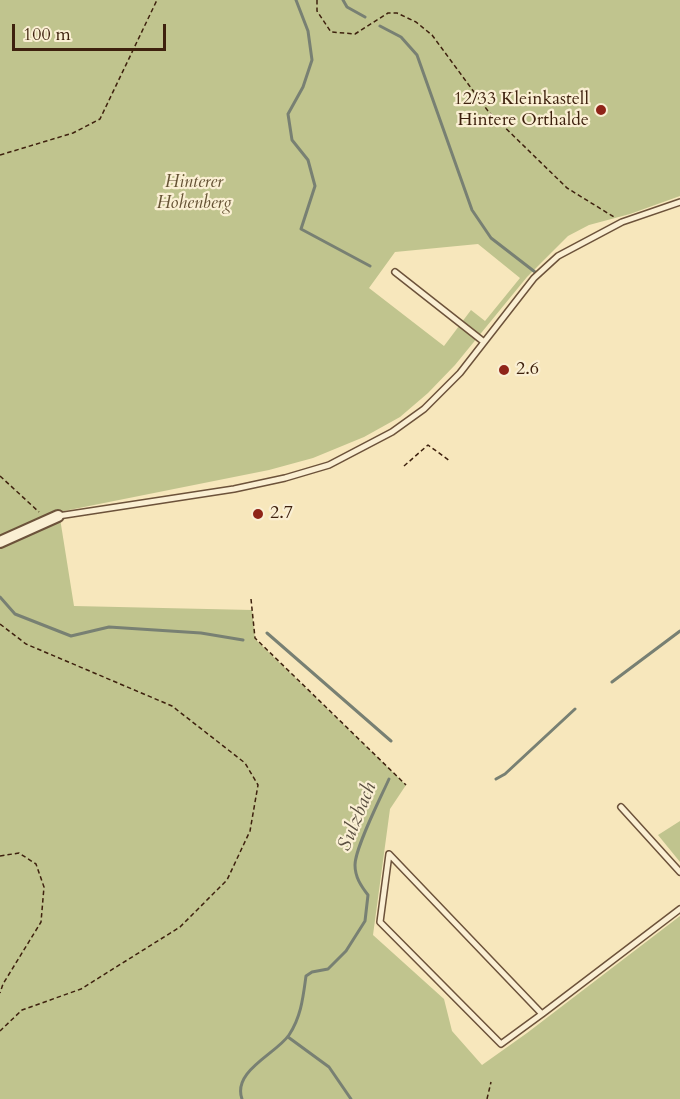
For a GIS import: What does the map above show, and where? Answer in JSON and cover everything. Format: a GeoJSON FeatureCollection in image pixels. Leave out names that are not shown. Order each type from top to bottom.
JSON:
{"type":"FeatureCollection","features":[{"type":"Feature","properties":{"kind":"street"},"geometry":{"type":"LineString","coordinates":[[0,542],[53,518]]}},
{"type":"Feature","properties":{"kind":"lane"},"geometry":{"type":"LineString","coordinates":[[53,518],[234,489],[329,465],[392,432],[424,409],[460,373],[534,279],[558,256],[622,222],[680,201]]}},
{"type":"Feature","properties":{"kind":"lane"},"geometry":{"type":"LineString","coordinates":[[395,272],[484,342]]}},
{"type":"Feature","properties":{"kind":"lane"},"geometry":{"type":"LineString","coordinates":[[621,807],[680,872]]}},
{"type":"Feature","properties":{"kind":"lane"},"geometry":{"type":"LineString","coordinates":[[542,1014],[389,854],[380,922],[501,1044],[542,1014],[680,909]]}},
{"type":"Feature","properties":{"kind":"path"},"geometry":{"type":"LineString","coordinates":[[0,155],[74,133],[100,118],[157,0]]}},
{"type":"Feature","properties":{"kind":"path"},"geometry":{"type":"LineString","coordinates":[[317,0],[317,11],[331,32],[355,34],[388,13],[397,13],[416,22],[432,35],[488,111],[567,188],[622,222]]}},
{"type":"Feature","properties":{"kind":"path"},"geometry":{"type":"LineString","coordinates":[[404,466],[428,445],[450,461]]}},
{"type":"Feature","properties":{"kind":"path"},"geometry":{"type":"LineString","coordinates":[[0,476],[53,518]]}},
{"type":"Feature","properties":{"kind":"path"},"geometry":{"type":"LineString","coordinates":[[251,599],[255,638],[406,785]]}},
{"type":"Feature","properties":{"kind":"path"},"geometry":{"type":"LineString","coordinates":[[0,624],[26,644],[172,706],[245,763],[258,785],[250,831],[226,880],[180,927],[81,989],[22,1010],[0,1030]]}},
{"type":"Feature","properties":{"kind":"path"},"geometry":{"type":"LineString","coordinates":[[0,856],[19,853],[36,864],[44,888],[41,922],[3,984],[0,993]]}},
{"type":"Feature","properties":{"kind":"path"},"geometry":{"type":"LineString","coordinates":[[487,1099],[491,1082]]}},
{"type":"Feature","properties":{"kind":"green space","name":"Hinterer Hohenberg"},"geometry":{"type":"Polygon","coordinates":[[[0,0],[680,0],[680,196],[630,214],[589,225],[568,236],[527,277],[455,365],[428,393],[400,417],[364,437],[313,458],[269,470],[59,512],[74,606],[252,610],[255,639],[406,785],[390,809],[373,935],[444,999],[452,1031],[482,1065],[680,916],[680,1099],[0,1099],[0,0]],[[478,244],[395,252],[369,288],[444,346],[471,310],[485,321],[520,278],[478,244]]]}},
{"type":"Feature","properties":{"kind":"green space"},"geometry":{"type":"Polygon","coordinates":[[[680,821],[680,862],[658,835],[680,821]]]}},
{"type":"Feature","properties":{"kind":"waterway"},"geometry":{"type":"LineString","coordinates":[[296,0],[308,31],[312,60],[303,87],[288,114],[292,140],[308,160],[315,186],[301,229],[370,266]]}},
{"type":"Feature","properties":{"kind":"waterway"},"geometry":{"type":"LineString","coordinates":[[343,0],[347,7],[365,17]]}},
{"type":"Feature","properties":{"kind":"waterway"},"geometry":{"type":"LineString","coordinates":[[380,26],[401,37],[417,55],[472,210],[491,238],[535,272]]}},
{"type":"Feature","properties":{"kind":"waterway"},"geometry":{"type":"LineString","coordinates":[[0,597],[15,614],[71,636],[109,627],[201,633],[243,640]]}},
{"type":"Feature","properties":{"kind":"waterway","name":"Sulzbach"},"geometry":{"type":"LineString","coordinates":[[612,682],[680,631]]}},
{"type":"Feature","properties":{"kind":"waterway"},"geometry":{"type":"LineString","coordinates":[[267,633],[391,741]]}},
{"type":"Feature","properties":{"kind":"waterway","name":"Sulzbach"},"geometry":{"type":"LineString","coordinates":[[496,779],[505,774],[575,709]]}},
{"type":"Feature","properties":{"kind":"waterway","name":"Sulzbach"},"geometry":{"type":"LineString","coordinates":[[242,1099],[243,1080],[249,1071],[283,1042],[293,1028],[301,1007],[306,976],[312,972],[328,969],[346,951],[365,921],[368,895],[357,877],[356,857],[389,779]]}},
{"type":"Feature","properties":{"kind":"waterway"},"geometry":{"type":"LineString","coordinates":[[288,1037],[329,1067],[351,1099]]}},
{"type":"Feature","properties":{"kind":"place","name":"12/33 Kleinkastell Hintere Orthalde"},"geometry":{"type":"Point","coordinates":[601,110]}},
{"type":"Feature","properties":{"kind":"place","name":"2.6"},"geometry":{"type":"Point","coordinates":[504,370]}},
{"type":"Feature","properties":{"kind":"place","name":"2.7"},"geometry":{"type":"Point","coordinates":[258,514]}}]}
